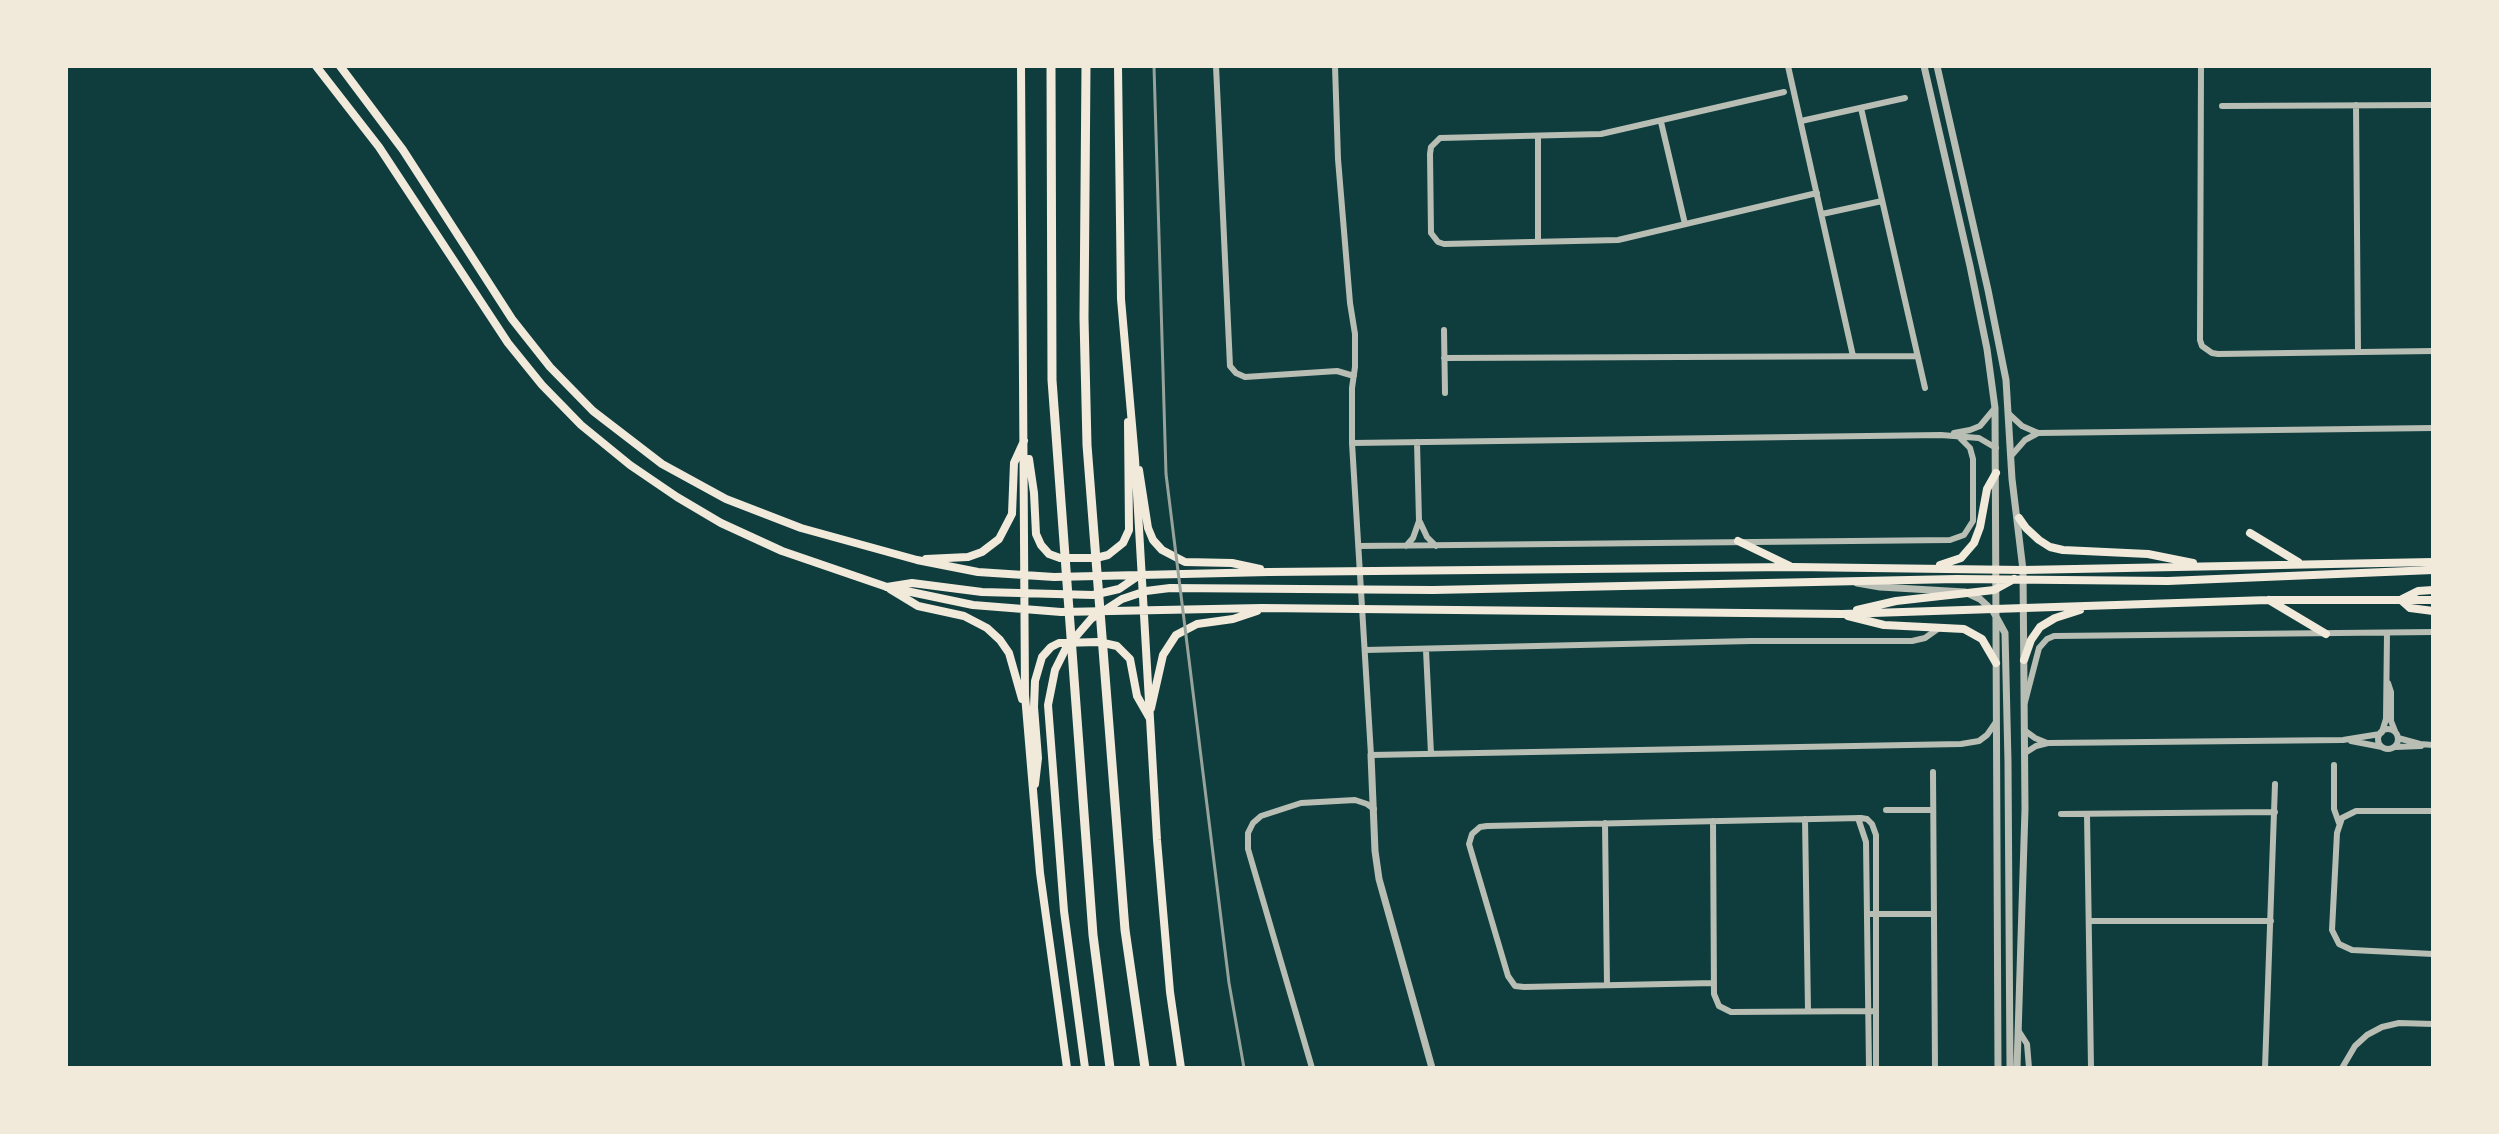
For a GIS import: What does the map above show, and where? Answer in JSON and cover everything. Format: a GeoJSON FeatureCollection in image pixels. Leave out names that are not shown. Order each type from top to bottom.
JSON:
{"type":"FeatureCollection","features":[{"type":"Feature","properties":{"kind":"highway"},"geometry":{"type":"LineString","coordinates":[[1051,66],[1052,380],[1093,935],[1110,1068]]}},
{"type":"Feature","properties":{"kind":"highway"},"geometry":{"type":"LineString","coordinates":[[1086,66],[1084,318],[1087,445],[1125,930],[1145,1068]]}},
{"type":"Feature","properties":{"kind":"main road"},"geometry":{"type":"LineString","coordinates":[[316,66],[371,135],[508,343],[542,385],[582,425],[630,465],[721,523],[791,555],[887,587],[973,605],[1024,610],[1262,608],[1842,614],[2268,600],[2433,600]]}},
{"type":"Feature","properties":{"kind":"main road"},"geometry":{"type":"LineString","coordinates":[[340,66],[403,150],[530,343],[571,389],[601,417],[662,464],[734,502],[801,528],[917,560],[978,572],[1025,576],[1793,567],[1933,567],[2023,570],[2433,562]]}},
{"type":"Feature","properties":{"kind":"main road"},"geometry":{"type":"LineString","coordinates":[[1022,66],[1024,610],[1027,723],[1046,924],[1067,1068]]}},
{"type":"Feature","properties":{"kind":"main road"},"geometry":{"type":"LineString","coordinates":[[1118,66],[1120,263],[1135,459],[1149,717],[1169,981],[1181,1068]]}},
{"type":"Feature","properties":{"kind":"main road"},"geometry":{"type":"LineString","coordinates":[[1024,441],[1033,484],[1036,534],[1041,545],[1049,554],[1060,558],[1096,558],[1108,555],[1123,543],[1129,530],[1126,447],[1130,403]]}},
{"type":"Feature","properties":{"kind":"main road"},"geometry":{"type":"LineString","coordinates":[[917,560],[968,557],[982,552],[999,539],[1012,514],[1014,463],[1024,441]]}},
{"type":"Feature","properties":{"kind":"main road"},"geometry":{"type":"LineString","coordinates":[[1135,459],[1142,481],[1148,528],[1162,550],[1185,562],[1241,564],[1269,572]]}},
{"type":"Feature","properties":{"kind":"main road"},"geometry":{"type":"LineString","coordinates":[[1933,567],[1961,558],[1971,549],[1980,527],[1987,489],[1996,473]]}},
{"type":"Feature","properties":{"kind":"main road"},"geometry":{"type":"LineString","coordinates":[[2019,518],[2039,540],[2057,548],[2078,552],[2148,554],[2205,566]]}},
{"type":"Feature","properties":{"kind":"main road"},"geometry":{"type":"LineString","coordinates":[[2250,532],[2301,563]]}},
{"type":"Feature","properties":{"kind":"main road"},"geometry":{"type":"LineString","coordinates":[[1738,541],[1793,567]]}},
{"type":"Feature","properties":{"kind":"main road"},"geometry":{"type":"LineString","coordinates":[[1842,614],[1888,602],[1994,590],[2009,583],[2023,570]]}},
{"type":"Feature","properties":{"kind":"main road"},"geometry":{"type":"LineString","coordinates":[[1084,1064],[1064,911],[1048,705],[1051,682],[1063,653],[1081,628],[1101,611],[1134,594],[1170,588],[1433,590],[1957,579],[2216,580],[2431,570]]}},
{"type":"Feature","properties":{"kind":"main road"},"geometry":{"type":"LineString","coordinates":[[887,587],[912,583],[982,592],[1102,594],[1127,585],[1141,574]]}},
{"type":"Feature","properties":{"kind":"main road"},"geometry":{"type":"LineString","coordinates":[[887,587],[909,602],[972,619],[994,633],[1005,646],[1012,661],[1027,723]]}},
{"type":"Feature","properties":{"kind":"main road"},"geometry":{"type":"LineString","coordinates":[[2401,600],[2418,591],[2433,590]]}},
{"type":"Feature","properties":{"kind":"main road"},"geometry":{"type":"LineString","coordinates":[[2268,600],[2326,634]]}},
{"type":"Feature","properties":{"kind":"main road"},"geometry":{"type":"LineString","coordinates":[[2401,600],[2410,608],[2433,611]]}},
{"type":"Feature","properties":{"kind":"main road"},"geometry":{"type":"LineString","coordinates":[[2024,660],[2031,640],[2040,627],[2055,618],[2089,607]]}},
{"type":"Feature","properties":{"kind":"main road"},"geometry":{"type":"LineString","coordinates":[[1149,717],[1163,655],[1176,635],[1197,624],[1233,619],[1262,608]]}},
{"type":"Feature","properties":{"kind":"main road"},"geometry":{"type":"LineString","coordinates":[[1842,614],[1884,625],[1941,626],[1964,629],[1975,634],[1988,646],[1996,663]]}},
{"type":"Feature","properties":{"kind":"main road"},"geometry":{"type":"LineString","coordinates":[[1032,792],[1038,766],[1034,707],[1035,681],[1040,661],[1051,647],[1059,643],[1100,642],[1118,646],[1130,659],[1137,696],[1149,717]]}},
{"type":"Feature","properties":{"kind":"street"},"geometry":{"type":"LineString","coordinates":[[1216,66],[1230,366],[1236,373],[1245,377],[1337,371],[1354,376]]}},
{"type":"Feature","properties":{"kind":"street"},"geometry":{"type":"LineString","coordinates":[[1335,66],[1340,181],[1350,303],[1355,334],[1352,443],[1375,850],[1379,879],[1432,1068]]}},
{"type":"Feature","properties":{"kind":"street"},"geometry":{"type":"LineString","coordinates":[[1788,66],[1853,356]]}},
{"type":"Feature","properties":{"kind":"street"},"geometry":{"type":"LineString","coordinates":[[1924,66],[1972,276],[1987,349],[1995,408],[1994,590],[1998,720],[1998,1068]]}},
{"type":"Feature","properties":{"kind":"street"},"geometry":{"type":"LineString","coordinates":[[2201,66],[2200,340],[2202,346],[2212,354],[2433,351]]}},
{"type":"Feature","properties":{"kind":"street"},"geometry":{"type":"LineString","coordinates":[[1939,68],[2006,380],[2011,456],[2019,518],[2024,609],[2025,753],[2017,1068]]}},
{"type":"Feature","properties":{"kind":"street"},"geometry":{"type":"LineString","coordinates":[[1784,92],[1601,134],[1447,136],[1435,142],[1430,154],[1431,233],[1438,242],[1618,240],[1817,193]]}},
{"type":"Feature","properties":{"kind":"street"},"geometry":{"type":"LineString","coordinates":[[1801,121],[1905,98]]}},
{"type":"Feature","properties":{"kind":"street"},"geometry":{"type":"LineString","coordinates":[[2356,105],[2358,352]]}},
{"type":"Feature","properties":{"kind":"street"},"geometry":{"type":"LineString","coordinates":[[2222,106],[2433,105]]}},
{"type":"Feature","properties":{"kind":"street"},"geometry":{"type":"LineString","coordinates":[[1861,108],[1925,388]]}},
{"type":"Feature","properties":{"kind":"street"},"geometry":{"type":"LineString","coordinates":[[1661,122],[1685,224]]}},
{"type":"Feature","properties":{"kind":"street"},"geometry":{"type":"LineString","coordinates":[[1538,136],[1538,242]]}},
{"type":"Feature","properties":{"kind":"street"},"geometry":{"type":"LineString","coordinates":[[1822,214],[1882,201]]}},
{"type":"Feature","properties":{"kind":"street"},"geometry":{"type":"LineString","coordinates":[[1444,330],[1445,393]]}},
{"type":"Feature","properties":{"kind":"street"},"geometry":{"type":"LineString","coordinates":[[1444,358],[1917,356]]}},
{"type":"Feature","properties":{"kind":"street"},"geometry":{"type":"LineString","coordinates":[[1941,435],[1976,428],[1989,418],[1995,408]]}},
{"type":"Feature","properties":{"kind":"street"},"geometry":{"type":"LineString","coordinates":[[2009,414],[2022,426],[2038,434]]}},
{"type":"Feature","properties":{"kind":"street"},"geometry":{"type":"LineString","coordinates":[[2011,456],[2025,440],[2038,434],[2433,428]]}},
{"type":"Feature","properties":{"kind":"street"},"geometry":{"type":"LineString","coordinates":[[1352,443],[1941,435],[1978,438],[1996,448]]}},
{"type":"Feature","properties":{"kind":"street"},"geometry":{"type":"LineString","coordinates":[[1359,546],[1950,540],[1961,537],[1973,521],[1973,459],[1970,448],[1958,436]]}},
{"type":"Feature","properties":{"kind":"street"},"geometry":{"type":"LineString","coordinates":[[1405,546],[1413,538],[1419,521],[1417,442]]}},
{"type":"Feature","properties":{"kind":"street"},"geometry":{"type":"LineString","coordinates":[[1419,521],[1424,532],[1436,546]]}},
{"type":"Feature","properties":{"kind":"street"},"geometry":{"type":"LineString","coordinates":[[1849,581],[1890,588],[1957,590],[1980,599],[1993,611],[2002,625],[2006,641],[2010,1068]]}},
{"type":"Feature","properties":{"kind":"street"},"geometry":{"type":"LineString","coordinates":[[1365,650],[1426,651],[1590,644],[1912,641],[1925,638],[1941,626]]}},
{"type":"Feature","properties":{"kind":"street"},"geometry":{"type":"LineString","coordinates":[[2024,702],[2039,648],[2047,639],[2054,636],[2433,632]]}},
{"type":"Feature","properties":{"kind":"street"},"geometry":{"type":"LineString","coordinates":[[2382,747],[2379,742],[2386,719],[2387,633]]}},
{"type":"Feature","properties":{"kind":"street"},"geometry":{"type":"LineString","coordinates":[[1426,651],[1431,754]]}},
{"type":"Feature","properties":{"kind":"street"},"geometry":{"type":"LineString","coordinates":[[2387,680],[2391,692],[2391,717],[2397,735],[2395,747]]}},
{"type":"Feature","properties":{"kind":"street"},"geometry":{"type":"LineString","coordinates":[[1371,754],[1961,744],[1979,741],[1998,720]]}},
{"type":"Feature","properties":{"kind":"street"},"geometry":{"type":"LineString","coordinates":[[2024,730],[2048,743],[2348,740],[2390,729],[2397,735],[2430,745]]}},
{"type":"Feature","properties":{"kind":"street"},"geometry":{"type":"LineString","coordinates":[[2348,740],[2389,749],[2430,745]]}},
{"type":"Feature","properties":{"kind":"street"},"geometry":{"type":"LineString","coordinates":[[2025,753],[2048,743]]}},
{"type":"Feature","properties":{"kind":"street"},"geometry":{"type":"LineString","coordinates":[[2334,765],[2334,809],[2340,823]]}},
{"type":"Feature","properties":{"kind":"street"},"geometry":{"type":"LineString","coordinates":[[1933,772],[1935,1068]]}},
{"type":"Feature","properties":{"kind":"street"},"geometry":{"type":"LineString","coordinates":[[2265,1068],[2275,784]]}},
{"type":"Feature","properties":{"kind":"street"},"geometry":{"type":"LineString","coordinates":[[1312,1068],[1248,849],[1248,833],[1253,823],[1261,816],[1301,803],[1355,800],[1374,809]]}},
{"type":"Feature","properties":{"kind":"street"},"geometry":{"type":"LineString","coordinates":[[1886,810],[1933,810]]}},
{"type":"Feature","properties":{"kind":"street"},"geometry":{"type":"LineString","coordinates":[[2433,811],[2356,811],[2346,815],[2337,833],[2332,930],[2336,940],[2343,947],[2352,951],[2433,954]]}},
{"type":"Feature","properties":{"kind":"street"},"geometry":{"type":"LineString","coordinates":[[2061,814],[2275,812]]}},
{"type":"Feature","properties":{"kind":"street"},"geometry":{"type":"LineString","coordinates":[[2087,814],[2091,1068]]}},
{"type":"Feature","properties":{"kind":"street"},"geometry":{"type":"LineString","coordinates":[[1858,818],[1866,842],[1867,914],[1876,1068]]}},
{"type":"Feature","properties":{"kind":"street"},"geometry":{"type":"LineString","coordinates":[[1805,819],[1808,1011]]}},
{"type":"Feature","properties":{"kind":"street"},"geometry":{"type":"LineString","coordinates":[[1714,982],[1520,987],[1512,983],[1469,844],[1472,834],[1484,826],[1868,819],[1875,829],[1875,914],[1869,1068]]}},
{"type":"Feature","properties":{"kind":"street"},"geometry":{"type":"LineString","coordinates":[[1713,821],[1715,1000],[1724,1010],[1731,1012],[1872,1011]]}},
{"type":"Feature","properties":{"kind":"street"},"geometry":{"type":"LineString","coordinates":[[1605,824],[1607,985]]}},
{"type":"Feature","properties":{"kind":"street"},"geometry":{"type":"LineString","coordinates":[[1867,914],[1934,914]]}},
{"type":"Feature","properties":{"kind":"street"},"geometry":{"type":"LineString","coordinates":[[2089,921],[2271,921]]}},
{"type":"Feature","properties":{"kind":"street"},"geometry":{"type":"LineString","coordinates":[[2342,1068],[2355,1046],[2374,1031],[2399,1023],[2433,1024]]}},
{"type":"Feature","properties":{"kind":"street"},"geometry":{"type":"LineString","coordinates":[[2018,1030],[2027,1044],[2029,1068]]}},
{"type":"Feature","properties":{"kind":"railway"},"geometry":{"type":"LineString","coordinates":[[1154,66],[1166,474],[1229,983],[1244,1068]]}}]}
